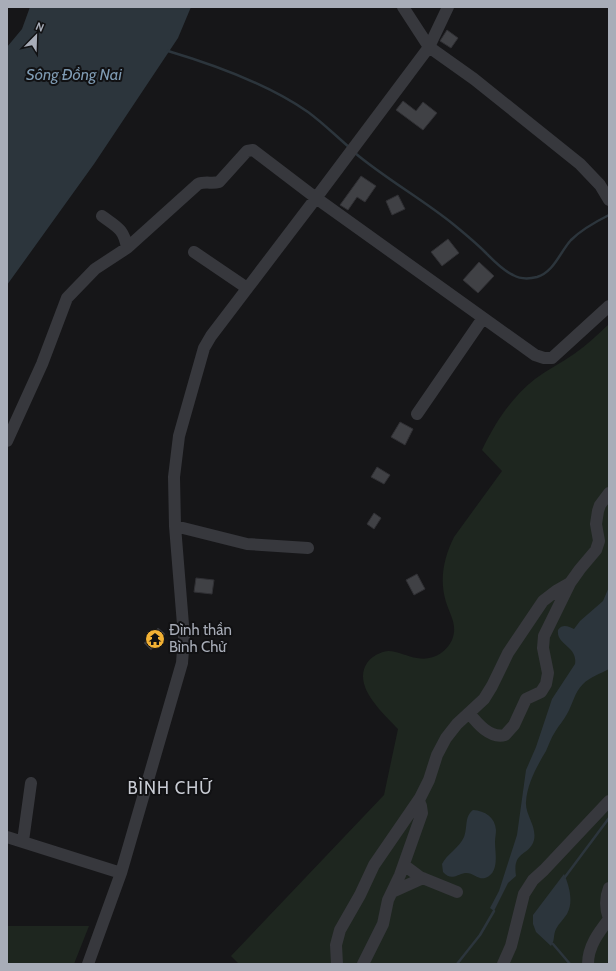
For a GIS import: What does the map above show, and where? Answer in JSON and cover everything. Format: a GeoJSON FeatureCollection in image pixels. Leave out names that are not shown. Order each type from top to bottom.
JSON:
{"type":"FeatureCollection","features":[{"type":"Feature","properties":{"kind":"street"},"geometry":{"type":"LineString","coordinates":[[403,7],[429,46],[474,79],[580,164],[600,185],[609,200]]}},
{"type":"Feature","properties":{"kind":"street"},"geometry":{"type":"LineString","coordinates":[[88,964],[121,872],[182,663],[184,637],[175,526],[174,476],[179,436],[202,353],[211,336],[246,288],[341,166],[429,46],[448,7]]}},
{"type":"Feature","properties":{"kind":"street"},"geometry":{"type":"LineString","coordinates":[[7,441],[42,364],[67,298],[95,269],[127,248],[198,184],[203,182],[219,182],[247,151],[250,150],[253,150],[316,198],[536,355],[544,358],[552,358],[609,306]]}},
{"type":"Feature","properties":{"kind":"street"},"geometry":{"type":"LineString","coordinates":[[102,216],[123,232],[126,239],[127,248]]}},
{"type":"Feature","properties":{"kind":"street"},"geometry":{"type":"LineString","coordinates":[[194,252],[246,288]]}},
{"type":"Feature","properties":{"kind":"street"},"geometry":{"type":"LineString","coordinates":[[417,414],[483,318]]}},
{"type":"Feature","properties":{"kind":"street"},"geometry":{"type":"LineString","coordinates":[[469,712],[478,723],[488,731],[498,736],[505,735],[514,724],[526,699],[537,694],[544,688],[548,678],[548,673],[543,648],[544,636],[570,583],[598,546],[599,541],[596,518],[600,505],[609,493]]}},
{"type":"Feature","properties":{"kind":"street"},"geometry":{"type":"LineString","coordinates":[[175,526],[248,544],[308,548]]}},
{"type":"Feature","properties":{"kind":"street"},"geometry":{"type":"LineString","coordinates":[[598,546],[609,539]]}},
{"type":"Feature","properties":{"kind":"street"},"geometry":{"type":"LineString","coordinates":[[337,964],[336,945],[338,934],[343,923],[360,895],[374,866],[418,801],[429,780],[441,746],[452,730],[489,693],[508,653],[543,601],[570,583]]}},
{"type":"Feature","properties":{"kind":"street"},"geometry":{"type":"LineString","coordinates":[[23,841],[31,783]]}},
{"type":"Feature","properties":{"kind":"street"},"geometry":{"type":"LineString","coordinates":[[363,964],[381,929],[388,900],[404,865],[422,813],[421,806],[418,801]]}},
{"type":"Feature","properties":{"kind":"street"},"geometry":{"type":"LineString","coordinates":[[503,964],[511,946],[522,901],[527,888],[609,801]]}},
{"type":"Feature","properties":{"kind":"street"},"geometry":{"type":"LineString","coordinates":[[7,837],[121,872]]}},
{"type":"Feature","properties":{"kind":"street"},"geometry":{"type":"LineString","coordinates":[[404,865],[423,878],[457,892]]}},
{"type":"Feature","properties":{"kind":"street"},"geometry":{"type":"LineString","coordinates":[[392,892],[423,878]]}},
{"type":"Feature","properties":{"kind":"street"},"geometry":{"type":"LineString","coordinates":[[588,964],[591,947],[609,919],[606,898],[609,888]]}},
{"type":"Feature","properties":{"kind":"shaded area"},"geometry":{"type":"Polygon","coordinates":[[[609,324],[609,964],[239,964],[231,956],[384,795],[398,729],[371,699],[363,681],[363,672],[367,663],[374,656],[382,652],[392,651],[423,659],[438,655],[446,649],[452,640],[454,635],[454,625],[446,602],[443,585],[445,561],[454,537],[502,471],[482,450],[492,430],[504,412],[526,386],[579,351],[609,324]]]}},
{"type":"Feature","properties":{"kind":"shaded area"},"geometry":{"type":"Polygon","coordinates":[[[7,926],[89,926],[74,964],[7,964],[7,926]]]}},
{"type":"Feature","properties":{"kind":"water","name":"Sông Đồng Nai"},"geometry":{"type":"Polygon","coordinates":[[[30,7],[191,7],[178,38],[94,164],[7,285],[7,47],[22,29],[30,7]]]}},
{"type":"Feature","properties":{"kind":"water"},"geometry":{"type":"Polygon","coordinates":[[[609,587],[609,669],[589,679],[580,687],[567,714],[550,741],[536,769],[530,782],[526,802],[527,811],[533,825],[534,840],[529,849],[516,862],[516,876],[508,883],[494,911],[490,908],[499,891],[517,835],[526,770],[536,747],[552,699],[575,664],[573,653],[560,639],[558,630],[564,626],[574,629],[580,621],[603,601],[609,587]]]}},
{"type":"Feature","properties":{"kind":"water"},"geometry":{"type":"Polygon","coordinates":[[[473,810],[485,813],[494,822],[496,830],[495,867],[493,872],[485,878],[480,878],[468,873],[451,877],[443,872],[442,864],[462,841],[468,816],[473,810]]]}},
{"type":"Feature","properties":{"kind":"water"},"geometry":{"type":"Polygon","coordinates":[[[564,874],[569,888],[570,904],[567,914],[556,929],[551,946],[536,932],[533,924],[533,915],[564,874]]]}},
{"type":"Feature","properties":{"kind":"building"},"geometry":{"type":"Polygon","coordinates":[[[447,30],[458,38],[451,48],[440,41],[447,30]]]}},
{"type":"Feature","properties":{"kind":"building"},"geometry":{"type":"Polygon","coordinates":[[[403,101],[416,111],[423,102],[437,113],[423,130],[396,110],[403,101]]]}},
{"type":"Feature","properties":{"kind":"building"},"geometry":{"type":"Polygon","coordinates":[[[361,176],[376,186],[365,202],[357,197],[348,210],[340,205],[361,176]]]}},
{"type":"Feature","properties":{"kind":"building"},"geometry":{"type":"Polygon","coordinates":[[[398,195],[405,209],[392,215],[386,201],[398,195]]]}},
{"type":"Feature","properties":{"kind":"building"},"geometry":{"type":"Polygon","coordinates":[[[448,239],[459,253],[442,266],[431,252],[448,239]]]}},
{"type":"Feature","properties":{"kind":"building"},"geometry":{"type":"Polygon","coordinates":[[[479,262],[494,276],[478,293],[463,280],[479,262]]]}},
{"type":"Feature","properties":{"kind":"building"},"geometry":{"type":"Polygon","coordinates":[[[400,422],[413,429],[405,445],[391,437],[400,422]]]}},
{"type":"Feature","properties":{"kind":"building"},"geometry":{"type":"Polygon","coordinates":[[[377,467],[390,475],[384,484],[371,477],[377,467]]]}},
{"type":"Feature","properties":{"kind":"building"},"geometry":{"type":"Polygon","coordinates":[[[374,513],[381,518],[374,529],[367,524],[374,513]]]}},
{"type":"Feature","properties":{"kind":"building"},"geometry":{"type":"Polygon","coordinates":[[[417,574],[425,589],[414,595],[406,580],[417,574]]]}},
{"type":"Feature","properties":{"kind":"building"},"geometry":{"type":"Polygon","coordinates":[[[196,578],[214,580],[212,594],[194,592],[196,578]]]}},
{"type":"Feature","properties":{"kind":"building","name":"Đình thần Bình Chử"},"geometry":{"type":"Polygon","coordinates":[[[158,628],[165,634],[151,650],[144,643],[158,628]]]}},
{"type":"Feature","properties":{"kind":"waterway"},"geometry":{"type":"LineString","coordinates":[[168,51],[204,62],[241,76],[276,93],[308,112],[350,148]]}},
{"type":"Feature","properties":{"kind":"waterway"},"geometry":{"type":"LineString","coordinates":[[355,153],[379,172],[453,224],[502,268],[519,277],[537,277],[548,271],[575,236],[609,215]]}},
{"type":"Feature","properties":{"kind":"waterway"},"geometry":{"type":"LineString","coordinates":[[565,877],[609,818]]}},
{"type":"Feature","properties":{"kind":"waterway"},"geometry":{"type":"LineString","coordinates":[[457,964],[480,935],[494,911]]}},
{"type":"Feature","properties":{"kind":"waterway"},"geometry":{"type":"LineString","coordinates":[[553,944],[570,964]]}},
{"type":"Feature","properties":{"kind":"place","name":"Đình thần Bình Chử"},"geometry":{"type":"Point","coordinates":[155,639]}},
{"type":"Feature","properties":{"kind":"district","name":"BÌNH CHỮ"},"geometry":{"type":"Point","coordinates":[170,788]}}]}
